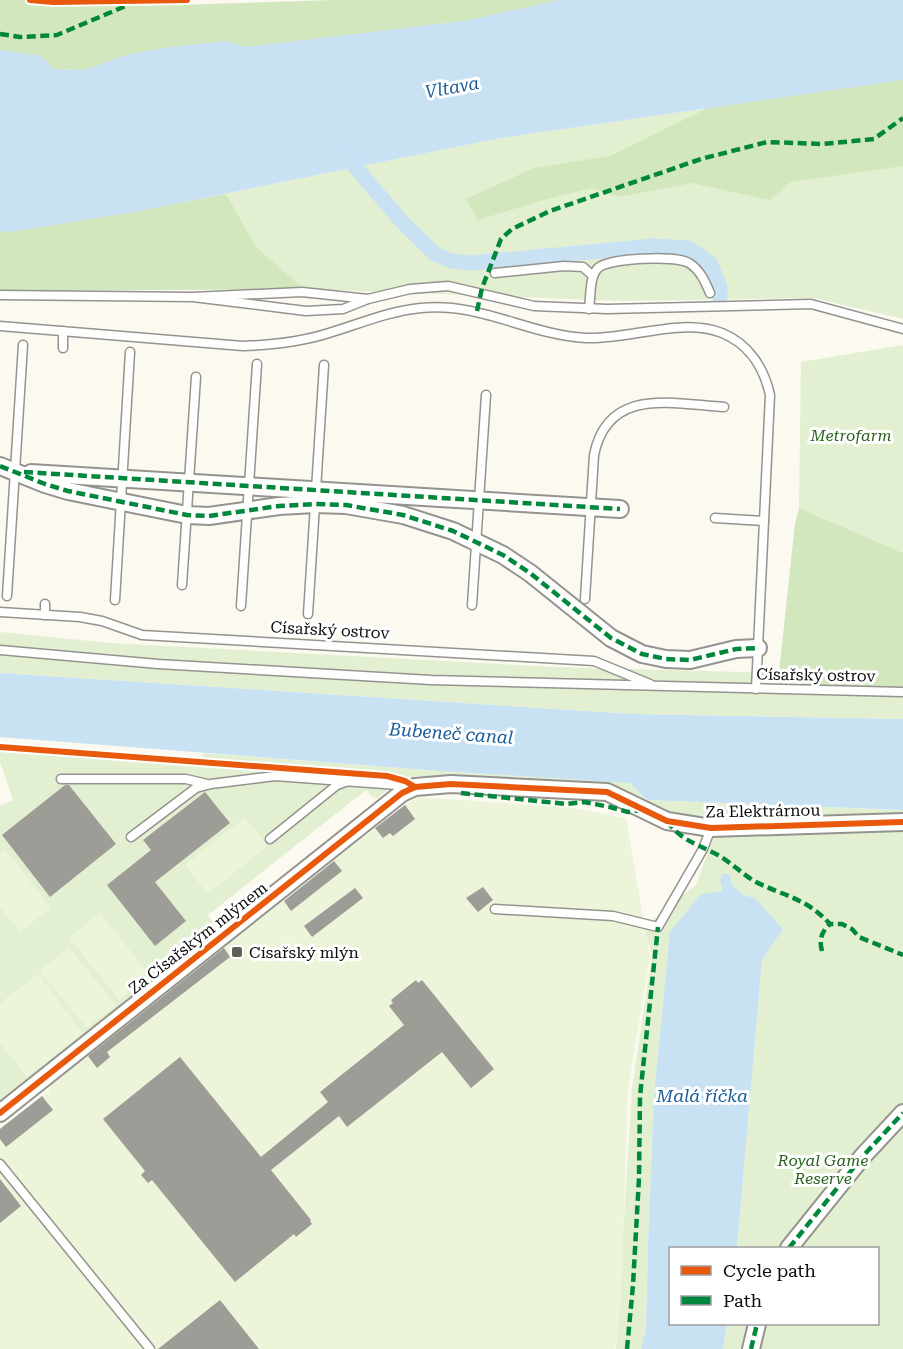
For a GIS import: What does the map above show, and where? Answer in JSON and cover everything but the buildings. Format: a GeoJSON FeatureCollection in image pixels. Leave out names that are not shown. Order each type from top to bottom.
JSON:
{"type":"FeatureCollection","features":[{"type":"Feature","properties":{"kind":"street"},"geometry":{"type":"LineString","coordinates":[[5,469],[249,487],[403,515],[476,541],[530,573],[611,638],[642,654],[666,659],[690,660],[736,649],[758,648]]}},
{"type":"Feature","properties":{"kind":"street"},"geometry":{"type":"LineString","coordinates":[[5,469],[68,491],[187,515],[209,516],[247,511],[316,498],[479,500],[620,509]]}},
{"type":"Feature","properties":{"kind":"street","name":"Za Elektrárnou"},"geometry":{"type":"LineString","coordinates":[[415,787],[451,784],[607,792],[667,821],[711,828],[903,822]]}},
{"type":"Feature","properties":{"kind":"street","name":"Za Císařským mlýnem"},"geometry":{"type":"LineString","coordinates":[[0,1113],[402,793],[415,787]]}},
{"type":"Feature","properties":{"kind":"street"},"geometry":{"type":"LineString","coordinates":[[790,1247],[863,1156],[903,1113]]}},
{"type":"Feature","properties":{"kind":"street"},"geometry":{"type":"LineString","coordinates":[[751,1349],[757,1325]]}},
{"type":"Feature","properties":{"kind":"lane"},"geometry":{"type":"LineString","coordinates":[[589,309],[593,276],[599,267],[618,261],[673,258],[688,263],[702,275],[710,293]]}},
{"type":"Feature","properties":{"kind":"lane"},"geometry":{"type":"LineString","coordinates":[[495,273],[564,266],[583,267],[593,276]]}},
{"type":"Feature","properties":{"kind":"lane"},"geometry":{"type":"LineString","coordinates":[[193,297],[306,311],[343,309],[368,299],[410,289],[448,286],[534,306],[589,309],[811,304],[903,329]]}},
{"type":"Feature","properties":{"kind":"lane"},"geometry":{"type":"LineString","coordinates":[[0,295],[193,297],[302,292],[368,299]]}},
{"type":"Feature","properties":{"kind":"lane"},"geometry":{"type":"LineString","coordinates":[[0,326],[264,346],[306,340],[402,311],[439,307],[477,311],[550,333],[586,338],[625,337],[690,328],[711,330],[732,338],[749,351],[760,366],[767,383],[770,407],[756,689]]}},
{"type":"Feature","properties":{"kind":"lane"},"geometry":{"type":"LineString","coordinates":[[63,331],[63,348]]}},
{"type":"Feature","properties":{"kind":"lane"},"geometry":{"type":"LineString","coordinates":[[7,596],[5,469],[23,345]]}},
{"type":"Feature","properties":{"kind":"lane"},"geometry":{"type":"LineString","coordinates":[[115,600],[130,352]]}},
{"type":"Feature","properties":{"kind":"lane"},"geometry":{"type":"LineString","coordinates":[[241,606],[257,364]]}},
{"type":"Feature","properties":{"kind":"lane"},"geometry":{"type":"LineString","coordinates":[[308,614],[324,365]]}},
{"type":"Feature","properties":{"kind":"lane"},"geometry":{"type":"LineString","coordinates":[[182,585],[195,377]]}},
{"type":"Feature","properties":{"kind":"lane"},"geometry":{"type":"LineString","coordinates":[[472,605],[486,395]]}},
{"type":"Feature","properties":{"kind":"lane"},"geometry":{"type":"LineString","coordinates":[[585,599],[596,444],[605,426],[621,411],[641,403],[724,407]]}},
{"type":"Feature","properties":{"kind":"lane"},"geometry":{"type":"LineString","coordinates":[[715,518],[764,521]]}},
{"type":"Feature","properties":{"kind":"lane"},"geometry":{"type":"LineString","coordinates":[[45,604],[45,615]]}},
{"type":"Feature","properties":{"kind":"lane","name":"Císařský ostrov"},"geometry":{"type":"LineString","coordinates":[[0,612],[80,617],[102,621],[142,635],[594,661],[656,687]]}},
{"type":"Feature","properties":{"kind":"lane","name":"Císařský ostrov"},"geometry":{"type":"LineString","coordinates":[[0,650],[158,664],[431,680],[903,692]]}},
{"type":"Feature","properties":{"kind":"lane"},"geometry":{"type":"LineString","coordinates":[[131,837],[196,788],[211,784],[275,776],[351,780],[415,787]]}},
{"type":"Feature","properties":{"kind":"lane"},"geometry":{"type":"LineString","coordinates":[[61,779],[186,779],[211,784]]}},
{"type":"Feature","properties":{"kind":"lane"},"geometry":{"type":"LineString","coordinates":[[270,839],[337,785],[351,780]]}},
{"type":"Feature","properties":{"kind":"lane"},"geometry":{"type":"LineString","coordinates":[[495,909],[613,916],[658,927],[703,849],[711,828]]}},
{"type":"Feature","properties":{"kind":"lane"},"geometry":{"type":"LineString","coordinates":[[0,1164],[150,1349]]}},
{"type":"Feature","properties":{"kind":"green space"},"geometry":{"type":"Polygon","coordinates":[[[0,0],[110,0],[117,4],[176,5],[333,0],[559,0],[465,21],[245,47],[224,41],[163,48],[126,55],[84,70],[54,69],[41,56],[0,50],[0,0]]]}},
{"type":"Feature","properties":{"kind":"green space"},"geometry":{"type":"Polygon","coordinates":[[[903,80],[903,319],[814,298],[621,301],[304,289],[0,291],[0,232],[134,212],[501,138],[903,80]]]}},
{"type":"Feature","properties":{"kind":"green space"},"geometry":{"type":"Polygon","coordinates":[[[903,80],[903,166],[791,182],[770,200],[692,183],[620,197],[591,188],[478,220],[466,199],[534,168],[610,156],[708,108],[903,80]]]}},
{"type":"Feature","properties":{"kind":"green space"},"geometry":{"type":"Polygon","coordinates":[[[226,194],[256,247],[304,289],[0,291],[0,232],[139,211],[226,194]]]}},
{"type":"Feature","properties":{"kind":"green space","name":"Metrofarm"},"geometry":{"type":"Polygon","coordinates":[[[903,345],[903,553],[799,508],[801,362],[903,345]]]}},
{"type":"Feature","properties":{"kind":"green space"},"geometry":{"type":"Polygon","coordinates":[[[799,508],[903,553],[903,689],[806,687],[779,673],[795,523],[799,508]]]}},
{"type":"Feature","properties":{"kind":"green space"},"geometry":{"type":"Polygon","coordinates":[[[0,632],[110,643],[555,667],[779,673],[806,687],[903,689],[903,719],[633,714],[0,673],[0,632]]]}},
{"type":"Feature","properties":{"kind":"green space"},"geometry":{"type":"Polygon","coordinates":[[[0,752],[388,779],[392,787],[377,798],[372,797],[366,790],[208,915],[215,926],[190,945],[192,948],[0,1101],[0,806],[13,800],[0,762],[0,752]]]}},
{"type":"Feature","properties":{"kind":"green space"},"geometry":{"type":"Polygon","coordinates":[[[202,753],[630,783],[647,800],[903,810],[903,815],[716,818],[664,813],[586,786],[419,776],[403,778],[316,768],[203,760],[202,753]]]}},
{"type":"Feature","properties":{"kind":"green space"},"geometry":{"type":"Polygon","coordinates":[[[418,797],[574,808],[626,818],[650,957],[628,1089],[621,1303],[615,1349],[0,1349],[0,1128],[49,1091],[50,1081],[85,1053],[418,797]]]}},
{"type":"Feature","properties":{"kind":"green space"},"geometry":{"type":"Polygon","coordinates":[[[245,817],[267,846],[208,894],[185,865],[245,817]]]}},
{"type":"Feature","properties":{"kind":"green space","name":"Royal Game Reserve"},"geometry":{"type":"Polygon","coordinates":[[[903,830],[903,1349],[723,1349],[727,1325],[879,1325],[879,1247],[737,1247],[762,959],[783,929],[733,886],[731,878],[723,891],[659,1051],[654,1096],[646,1330],[641,1349],[616,1349],[632,1088],[652,956],[644,927],[696,885],[715,833],[903,830]]]}},
{"type":"Feature","properties":{"kind":"green space"},"geometry":{"type":"Polygon","coordinates":[[[5,849],[51,908],[20,932],[0,907],[0,853],[5,849]]]}},
{"type":"Feature","properties":{"kind":"green space"},"geometry":{"type":"Polygon","coordinates":[[[100,913],[150,975],[119,1000],[69,938],[100,913]]]}},
{"type":"Feature","properties":{"kind":"green space"},"geometry":{"type":"Polygon","coordinates":[[[69,947],[116,1005],[87,1028],[40,971],[69,947]]]}},
{"type":"Feature","properties":{"kind":"green space"},"geometry":{"type":"Polygon","coordinates":[[[38,974],[83,1033],[27,1077],[0,1043],[0,1003],[38,974]]]}},
{"type":"Feature","properties":{"kind":"water","name":"Vltava"},"geometry":{"type":"Polygon","coordinates":[[[559,0],[903,0],[903,80],[501,138],[139,211],[0,232],[0,50],[41,56],[54,69],[84,70],[126,55],[163,48],[224,41],[245,47],[465,21],[559,0]]]}},
{"type":"Feature","properties":{"kind":"water","name":"Bubeneč canal"},"geometry":{"type":"Polygon","coordinates":[[[0,673],[633,714],[903,719],[903,810],[647,800],[630,783],[440,771],[0,737],[0,673]]]}},
{"type":"Feature","properties":{"kind":"water","name":"Malá říčka"},"geometry":{"type":"Polygon","coordinates":[[[722,874],[729,874],[733,886],[745,896],[755,898],[783,929],[762,960],[737,1247],[669,1247],[669,1325],[727,1325],[723,1349],[641,1349],[646,1329],[654,1096],[670,932],[701,894],[723,891],[720,880],[722,874]]]}},
{"type":"Feature","properties":{"kind":"waterway"},"geometry":{"type":"LineString","coordinates":[[344,154],[404,224],[435,254],[451,261],[469,263],[654,246],[688,248],[710,263],[720,287],[720,300]]}},
{"type":"Feature","properties":{"kind":"marked path"},"geometry":{"type":"LineString","coordinates":[[0,34],[20,37],[57,35],[128,5]]}},
{"type":"Feature","properties":{"kind":"marked path"},"geometry":{"type":"LineString","coordinates":[[477,311],[482,288],[501,239],[512,229],[550,211],[701,159],[767,142],[823,144],[874,139],[903,118]]}},
{"type":"Feature","properties":{"kind":"marked path"},"geometry":{"type":"LineString","coordinates":[[0,466],[68,491],[187,515],[209,516],[279,506],[315,504],[346,505],[403,515],[453,531],[503,555],[530,573],[611,638],[642,654],[666,659],[690,660],[736,649],[758,648]]}},
{"type":"Feature","properties":{"kind":"marked path"},"geometry":{"type":"LineString","coordinates":[[24,472],[620,509]]}},
{"type":"Feature","properties":{"kind":"marked path"},"geometry":{"type":"LineString","coordinates":[[461,793],[566,804],[584,802],[628,812],[642,810]]}},
{"type":"Feature","properties":{"kind":"marked path"},"geometry":{"type":"LineString","coordinates":[[667,821],[692,843],[723,858],[754,881],[812,908],[830,924],[842,924],[852,929],[859,937],[903,955]]}},
{"type":"Feature","properties":{"kind":"marked path"},"geometry":{"type":"LineString","coordinates":[[822,951],[822,936],[830,924]]}},
{"type":"Feature","properties":{"kind":"marked path"},"geometry":{"type":"LineString","coordinates":[[627,1349],[639,1178],[640,1096],[658,927]]}},
{"type":"Feature","properties":{"kind":"marked path"},"geometry":{"type":"LineString","coordinates":[[790,1247],[863,1156],[903,1113]]}},
{"type":"Feature","properties":{"kind":"marked path"},"geometry":{"type":"LineString","coordinates":[[751,1349],[757,1325]]}},
{"type":"Feature","properties":{"kind":"cycle path"},"geometry":{"type":"LineString","coordinates":[[30,0],[53,2],[187,0]]}},
{"type":"Feature","properties":{"kind":"cycle path"},"geometry":{"type":"LineString","coordinates":[[0,747],[387,776],[405,781],[415,787]]}},
{"type":"Feature","properties":{"kind":"cycle path"},"geometry":{"type":"LineString","coordinates":[[0,1113],[402,793],[415,787],[451,784],[607,792],[667,821],[711,828],[903,822]]}},
{"type":"Feature","properties":{"kind":"place","name":"Císařský mlýn"},"geometry":{"type":"Point","coordinates":[237,952]}}]}
